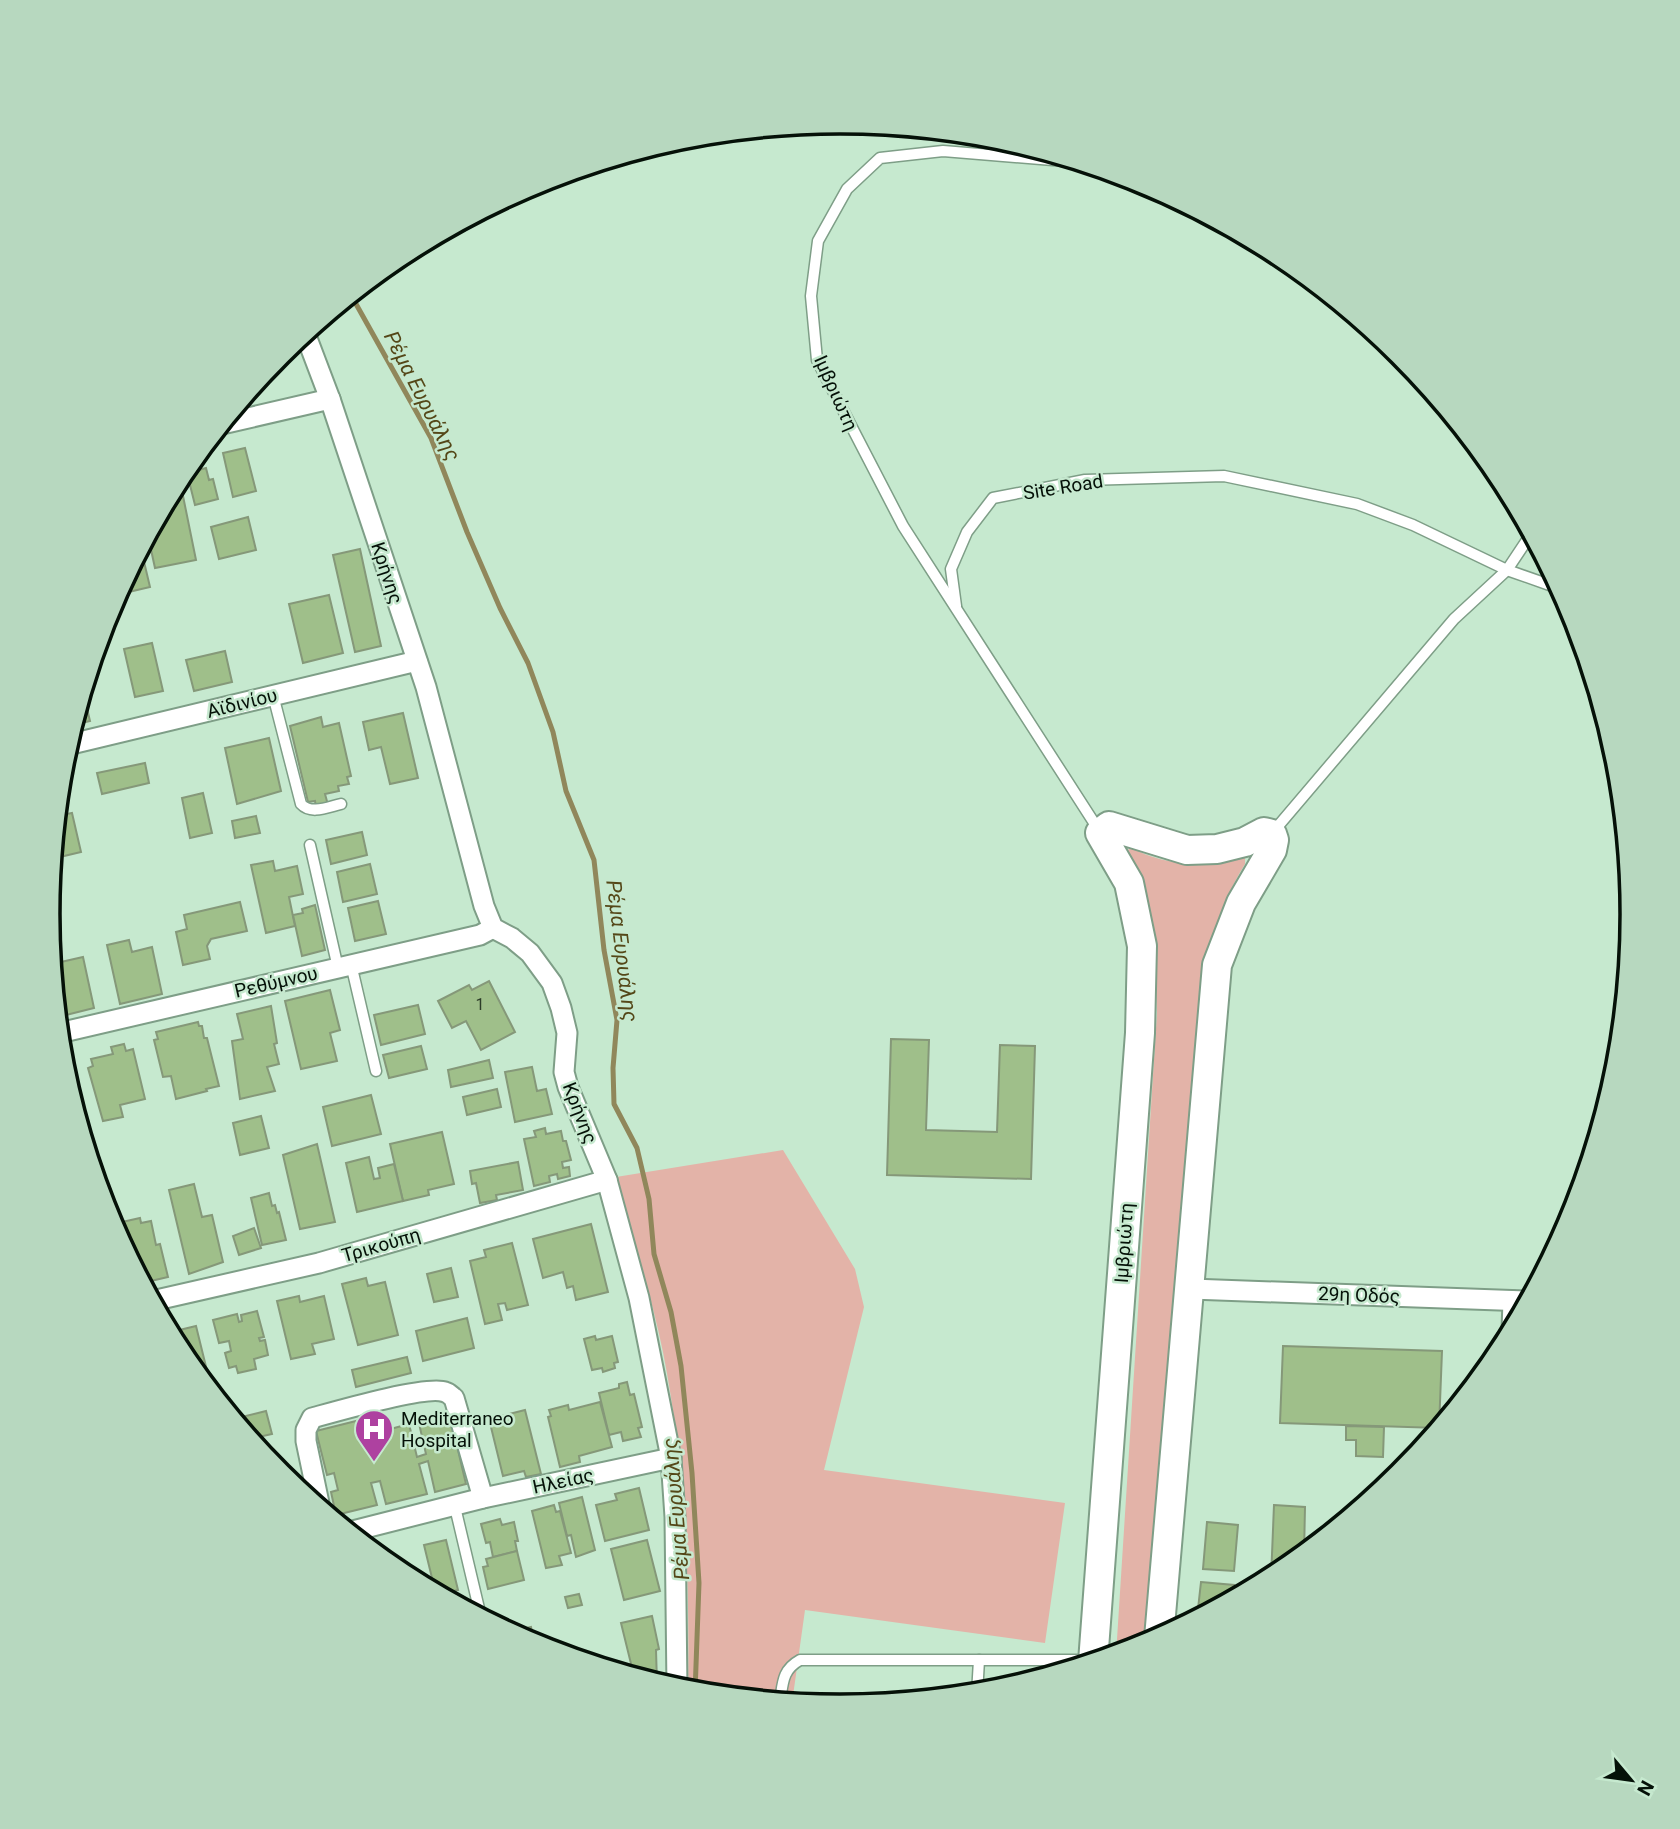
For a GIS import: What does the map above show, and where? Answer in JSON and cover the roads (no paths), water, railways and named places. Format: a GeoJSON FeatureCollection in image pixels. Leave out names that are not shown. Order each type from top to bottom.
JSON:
{"type":"FeatureCollection","features":[{"type":"Feature","properties":{"kind":"street","name":"Κρήνης"},"geometry":{"type":"LineString","coordinates":[[309,343],[330,399],[439,730],[492,928],[512,938],[530,953],[552,983],[567,1033],[565,1072],[568,1087],[607,1180],[639,1298],[671,1458],[675,1517],[677,1677]]}},
{"type":"Feature","properties":{"kind":"street"},"geometry":{"type":"LineString","coordinates":[[236,421],[330,399]]}},
{"type":"Feature","properties":{"kind":"street","name":"Αϊδινίου"},"geometry":{"type":"LineString","coordinates":[[79,742],[416,661]]}},
{"type":"Feature","properties":{"kind":"street"},"geometry":{"type":"LineString","coordinates":[[1100,833],[1109,826],[1187,850],[1217,849],[1245,842],[1264,832],[1272,834],[1274,840],[1272,850],[1241,903],[1217,965],[1160,1626]]}},
{"type":"Feature","properties":{"kind":"street","name":"Ιμβριώτη"},"geometry":{"type":"LineString","coordinates":[[1094,1653],[1140,1033],[1142,946],[1129,883],[1100,833]]}},
{"type":"Feature","properties":{"kind":"street","name":"Ρεθύμνου"},"geometry":{"type":"LineString","coordinates":[[68,1030],[480,935],[492,928]]}},
{"type":"Feature","properties":{"kind":"street","name":"Τρικούπη"},"geometry":{"type":"LineString","coordinates":[[161,1299],[319,1263],[607,1180]]}},
{"type":"Feature","properties":{"kind":"street","name":"29η Οδός"},"geometry":{"type":"LineString","coordinates":[[1191,1289],[1518,1301]]}},
{"type":"Feature","properties":{"kind":"street"},"geometry":{"type":"LineString","coordinates":[[317,1493],[306,1441],[306,1430],[312,1418],[392,1398],[444,1391],[454,1398],[483,1498]]}},
{"type":"Feature","properties":{"kind":"street","name":"Ηλείας"},"geometry":{"type":"LineString","coordinates":[[360,1530],[483,1498],[671,1458]]}},
{"type":"Feature","properties":{"kind":"lane","name":"Ιμβριώτη"},"geometry":{"type":"LineString","coordinates":[[957,610],[903,526],[817,360],[811,296],[818,241],[847,188],[880,158],[943,151],[1030,158]]}},
{"type":"Feature","properties":{"kind":"lane","name":"Site Road"},"geometry":{"type":"LineString","coordinates":[[1100,833],[957,610],[951,569],[967,532],[993,498],[1085,480],[1224,476],[1357,504],[1413,525],[1507,570],[1547,585]]}},
{"type":"Feature","properties":{"kind":"lane"},"geometry":{"type":"LineString","coordinates":[[1272,834],[1454,620],[1507,570],[1526,542]]}},
{"type":"Feature","properties":{"kind":"lane"},"geometry":{"type":"LineString","coordinates":[[273,695],[302,807],[312,810],[341,804]]}},
{"type":"Feature","properties":{"kind":"lane"},"geometry":{"type":"LineString","coordinates":[[310,845],[376,1071]]}},
{"type":"Feature","properties":{"kind":"lane"},"geometry":{"type":"LineString","coordinates":[[455,1507],[478,1606]]}},
{"type":"Feature","properties":{"kind":"lane"},"geometry":{"type":"LineString","coordinates":[[782,1692],[786,1672],[800,1660],[1067,1661]]}},
{"type":"Feature","properties":{"kind":"lane"},"geometry":{"type":"LineString","coordinates":[[978,1682],[979,1660]]}},
{"type":"Feature","properties":{"kind":"waterway","name":"Ρέμα Ευρυάλης"},"geometry":{"type":"LineString","coordinates":[[355,303],[431,438],[467,532],[500,608],[528,663],[553,732],[566,791],[594,860],[604,950],[617,1020],[613,1068],[614,1104],[637,1148],[649,1199],[654,1254],[671,1312],[681,1366],[692,1473],[699,1583],[695,1681]]}},
{"type":"Feature","properties":{"kind":"place","name":"Mediterraneo Hospital"},"geometry":{"type":"Point","coordinates":[374,1463]}}]}
